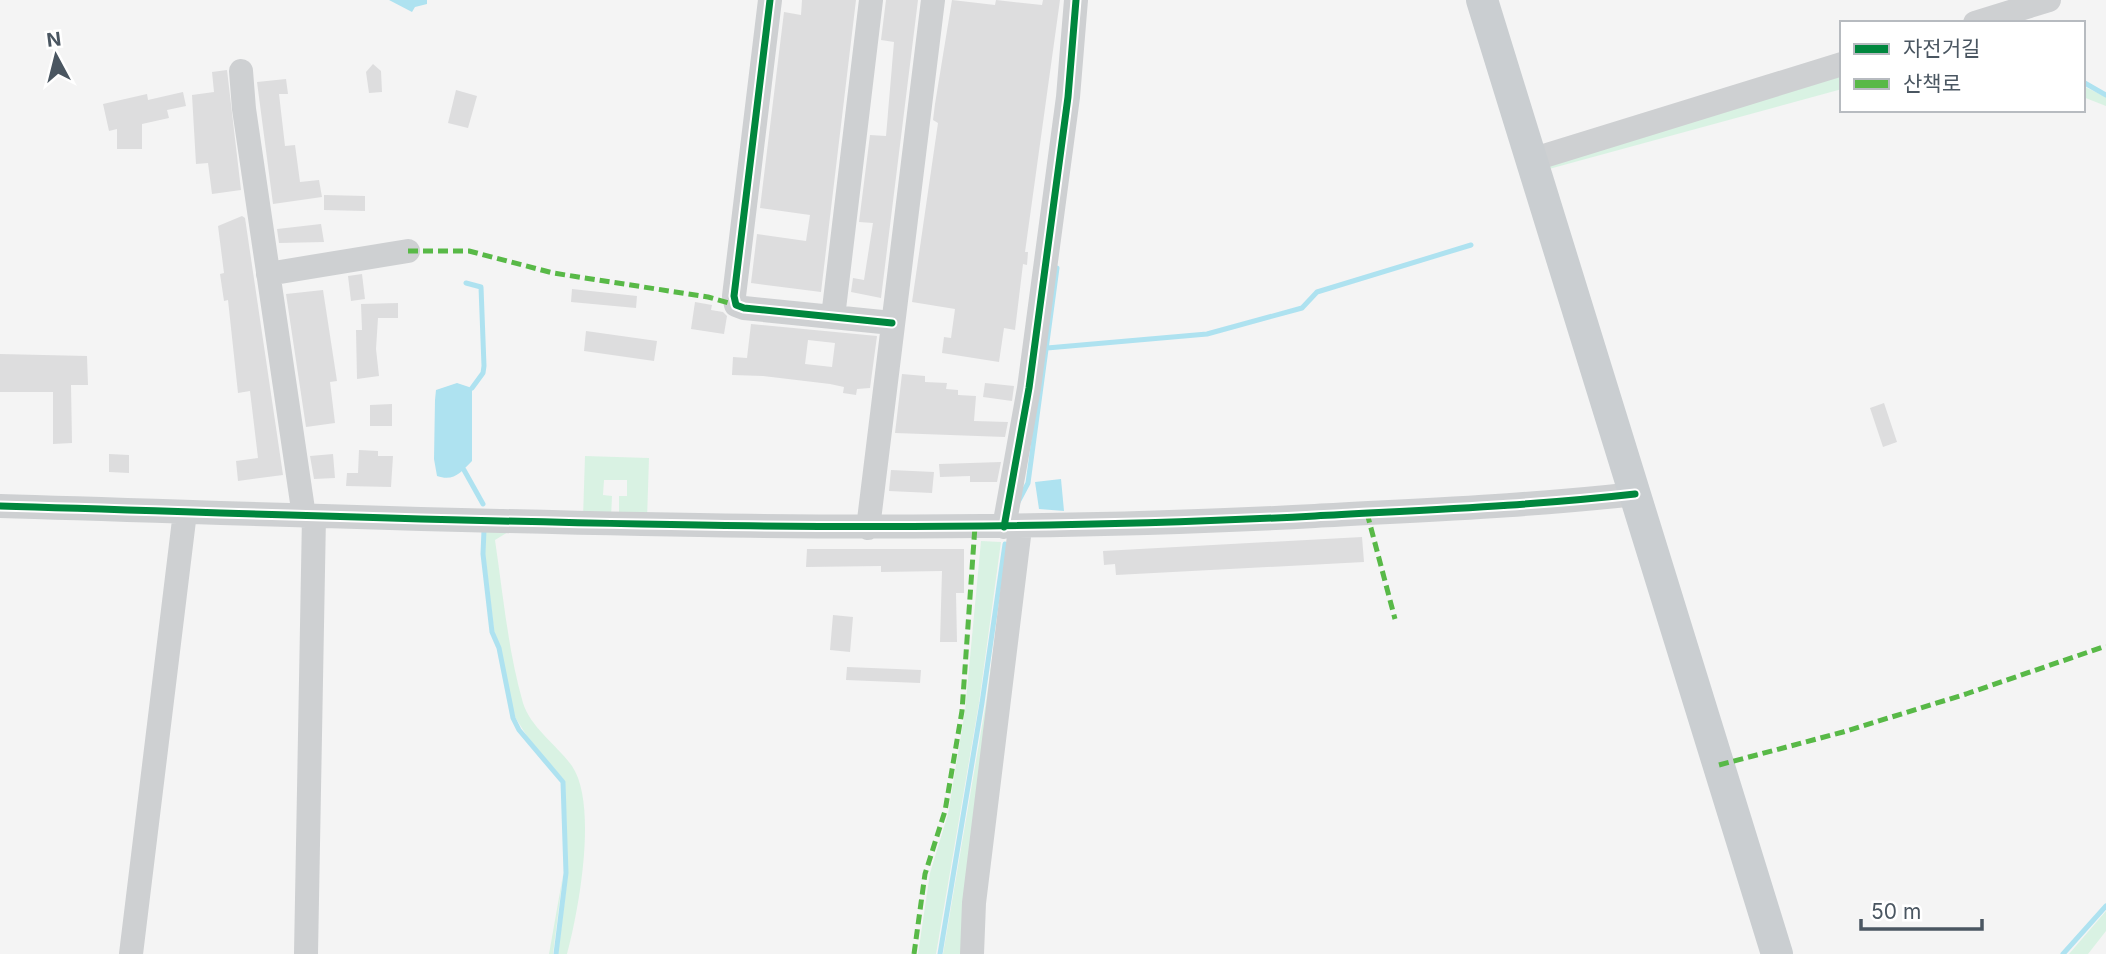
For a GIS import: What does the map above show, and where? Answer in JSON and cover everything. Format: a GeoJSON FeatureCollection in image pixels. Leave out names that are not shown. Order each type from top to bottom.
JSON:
{"type":"FeatureCollection","features":[{"type":"Feature","properties":{"kind":"main road"},"geometry":{"type":"LineString","coordinates":[[1482,0],[1777,954]]}},
{"type":"Feature","properties":{"kind":"street"},"geometry":{"type":"LineString","coordinates":[[770,0],[734,296],[736,305],[744,309],[892,323]]}},
{"type":"Feature","properties":{"kind":"street"},"geometry":{"type":"LineString","coordinates":[[834,317],[871,0]]}},
{"type":"Feature","properties":{"kind":"street"},"geometry":{"type":"LineString","coordinates":[[868,528],[933,0]]}},
{"type":"Feature","properties":{"kind":"street"},"geometry":{"type":"LineString","coordinates":[[971,954],[1012,528],[1068,97],[1076,0]]}},
{"type":"Feature","properties":{"kind":"street"},"geometry":{"type":"LineString","coordinates":[[1981,21],[2049,0]]}},
{"type":"Feature","properties":{"kind":"street"},"geometry":{"type":"LineString","coordinates":[[1531,160],[1840,65]]}},
{"type":"Feature","properties":{"kind":"street"},"geometry":{"type":"LineString","coordinates":[[242,71],[268,274],[309,516],[306,954]]}},
{"type":"Feature","properties":{"kind":"street"},"geometry":{"type":"LineString","coordinates":[[268,274],[408,251]]}},
{"type":"Feature","properties":{"kind":"street"},"geometry":{"type":"LineString","coordinates":[[0,506],[620,525],[1012,528],[1381,513],[1569,502],[1635,494]]}},
{"type":"Feature","properties":{"kind":"street"},"geometry":{"type":"LineString","coordinates":[[131,954],[185,512]]}},
{"type":"Feature","properties":{"kind":"green space"},"geometry":{"type":"Polygon","coordinates":[[[1840,71],[1840,90],[1549,169],[1551,164],[1840,71]]]}},
{"type":"Feature","properties":{"kind":"green space"},"geometry":{"type":"Polygon","coordinates":[[[2085,87],[2106,97],[2106,106],[2085,98],[2085,87]]]}},
{"type":"Feature","properties":{"kind":"green space"},"geometry":{"type":"Polygon","coordinates":[[[585,456],[649,458],[647,520],[619,519],[619,496],[627,496],[627,480],[604,480],[603,495],[612,496],[611,518],[583,518],[585,456]]]}},
{"type":"Feature","properties":{"kind":"green space"},"geometry":{"type":"Polygon","coordinates":[[[486,530],[508,532],[495,540],[510,643],[523,703],[538,728],[572,766],[580,783],[584,805],[584,858],[567,954],[558,954],[568,874],[565,781],[530,741],[515,717],[494,631],[485,554],[486,530]]]}},
{"type":"Feature","properties":{"kind":"green space"},"geometry":{"type":"Polygon","coordinates":[[[981,541],[1001,542],[979,703],[936,954],[918,954],[930,873],[948,814],[965,711],[981,541]]]}},
{"type":"Feature","properties":{"kind":"green space"},"geometry":{"type":"Polygon","coordinates":[[[1008,544],[966,954],[943,954],[986,702],[1008,544]]]}},
{"type":"Feature","properties":{"kind":"green space"},"geometry":{"type":"Polygon","coordinates":[[[563,875],[553,954],[549,954],[563,875]]]}},
{"type":"Feature","properties":{"kind":"green space"},"geometry":{"type":"Polygon","coordinates":[[[2106,911],[2106,931],[2088,954],[2069,954],[2106,911]]]}},
{"type":"Feature","properties":{"kind":"water"},"geometry":{"type":"Polygon","coordinates":[[[389,0],[427,0],[427,4],[415,7],[412,12],[389,0]]]}},
{"type":"Feature","properties":{"kind":"water"},"geometry":{"type":"Polygon","coordinates":[[[457,383],[472,388],[472,461],[457,475],[443,478],[437,476],[434,459],[436,390],[457,383]]]}},
{"type":"Feature","properties":{"kind":"water"},"geometry":{"type":"Polygon","coordinates":[[[1061,479],[1064,511],[1039,509],[1035,482],[1061,479]]]}},
{"type":"Feature","properties":{"kind":"building"},"geometry":{"type":"Polygon","coordinates":[[[802,0],[856,0],[821,292],[751,283],[757,234],[806,241],[810,215],[760,208],[784,12],[801,15],[802,0]]]}},
{"type":"Feature","properties":{"kind":"building"},"geometry":{"type":"Polygon","coordinates":[[[886,0],[918,0],[881,298],[851,292],[853,278],[864,280],[873,223],[859,222],[870,135],[886,136],[894,42],[881,40],[886,0]]]}},
{"type":"Feature","properties":{"kind":"building"},"geometry":{"type":"Polygon","coordinates":[[[952,0],[995,5],[996,0],[1042,5],[1043,0],[1060,0],[1025,252],[1028,252],[1027,265],[1023,264],[1015,330],[1004,328],[999,362],[942,353],[944,337],[951,338],[955,309],[912,302],[938,123],[933,120],[935,104],[952,0]]]}},
{"type":"Feature","properties":{"kind":"building"},"geometry":{"type":"Polygon","coordinates":[[[373,64],[381,71],[382,92],[369,93],[366,72],[373,64]]]}},
{"type":"Feature","properties":{"kind":"building"},"geometry":{"type":"Polygon","coordinates":[[[227,70],[241,190],[212,194],[208,163],[196,164],[192,95],[214,92],[212,72],[227,70]]]}},
{"type":"Feature","properties":{"kind":"building"},"geometry":{"type":"Polygon","coordinates":[[[286,79],[288,94],[279,94],[285,146],[295,145],[300,182],[319,180],[322,197],[273,204],[257,82],[286,79]]]}},
{"type":"Feature","properties":{"kind":"building"},"geometry":{"type":"Polygon","coordinates":[[[456,90],[477,96],[468,128],[448,123],[456,90]]]}},
{"type":"Feature","properties":{"kind":"building"},"geometry":{"type":"Polygon","coordinates":[[[183,92],[186,106],[167,110],[169,118],[142,124],[142,149],[117,149],[117,129],[109,131],[103,104],[147,94],[148,100],[183,92]]]}},
{"type":"Feature","properties":{"kind":"building"},"geometry":{"type":"Polygon","coordinates":[[[324,195],[365,196],[365,211],[324,210],[324,195]]]}},
{"type":"Feature","properties":{"kind":"building"},"geometry":{"type":"Polygon","coordinates":[[[242,216],[245,218],[283,475],[238,481],[236,461],[258,458],[250,391],[238,393],[228,300],[224,301],[220,274],[224,273],[218,226],[242,216]]]}},
{"type":"Feature","properties":{"kind":"building"},"geometry":{"type":"Polygon","coordinates":[[[321,224],[324,242],[279,243],[277,229],[321,224]]]}},
{"type":"Feature","properties":{"kind":"building"},"geometry":{"type":"Polygon","coordinates":[[[362,274],[365,299],[351,301],[348,276],[362,274]]]}},
{"type":"Feature","properties":{"kind":"building"},"geometry":{"type":"Polygon","coordinates":[[[572,289],[637,296],[636,308],[571,302],[572,289]]]}},
{"type":"Feature","properties":{"kind":"building"},"geometry":{"type":"Polygon","coordinates":[[[323,290],[337,381],[330,382],[335,423],[306,427],[286,294],[323,290]]]}},
{"type":"Feature","properties":{"kind":"building"},"geometry":{"type":"Polygon","coordinates":[[[695,302],[712,305],[711,310],[723,312],[727,316],[724,334],[691,329],[695,302]]]}},
{"type":"Feature","properties":{"kind":"building"},"geometry":{"type":"Polygon","coordinates":[[[398,303],[398,318],[378,318],[376,349],[379,376],[357,379],[356,330],[362,330],[361,304],[398,303]]]}},
{"type":"Feature","properties":{"kind":"building"},"geometry":{"type":"Polygon","coordinates":[[[751,324],[877,336],[870,388],[857,389],[856,395],[843,393],[844,387],[830,384],[732,375],[733,357],[747,358],[751,324]],[[808,340],[805,364],[832,367],[835,343],[808,340]]]}},
{"type":"Feature","properties":{"kind":"building"},"geometry":{"type":"Polygon","coordinates":[[[586,331],[657,341],[654,361],[584,351],[586,331]]]}},
{"type":"Feature","properties":{"kind":"building"},"geometry":{"type":"Polygon","coordinates":[[[0,354],[87,356],[88,385],[71,385],[72,443],[53,444],[53,392],[0,392],[0,354]]]}},
{"type":"Feature","properties":{"kind":"building"},"geometry":{"type":"Polygon","coordinates":[[[902,374],[925,376],[925,382],[947,383],[946,389],[958,390],[958,395],[976,396],[974,421],[1008,422],[1005,437],[895,433],[902,374]]]}},
{"type":"Feature","properties":{"kind":"building"},"geometry":{"type":"Polygon","coordinates":[[[985,383],[1014,386],[1012,401],[983,397],[985,383]]]}},
{"type":"Feature","properties":{"kind":"building"},"geometry":{"type":"Polygon","coordinates":[[[1884,403],[1897,442],[1883,447],[1870,408],[1884,403]]]}},
{"type":"Feature","properties":{"kind":"building"},"geometry":{"type":"Polygon","coordinates":[[[392,404],[392,426],[370,426],[370,405],[392,404]]]}},
{"type":"Feature","properties":{"kind":"building"},"geometry":{"type":"Polygon","coordinates":[[[359,450],[378,451],[378,456],[393,456],[391,487],[346,486],[347,473],[358,473],[359,450]]]}},
{"type":"Feature","properties":{"kind":"building"},"geometry":{"type":"Polygon","coordinates":[[[109,454],[129,455],[129,473],[109,472],[109,454]]]}},
{"type":"Feature","properties":{"kind":"building"},"geometry":{"type":"Polygon","coordinates":[[[333,454],[335,478],[314,479],[310,456],[333,454]]]}},
{"type":"Feature","properties":{"kind":"building"},"geometry":{"type":"Polygon","coordinates":[[[1001,462],[997,482],[970,482],[970,476],[940,477],[939,464],[1001,462]]]}},
{"type":"Feature","properties":{"kind":"building"},"geometry":{"type":"Polygon","coordinates":[[[891,470],[934,472],[932,493],[889,491],[891,470]]]}},
{"type":"Feature","properties":{"kind":"building"},"geometry":{"type":"Polygon","coordinates":[[[1362,537],[1364,562],[1116,575],[1115,564],[1104,565],[1103,551],[1362,537]]]}},
{"type":"Feature","properties":{"kind":"building"},"geometry":{"type":"Polygon","coordinates":[[[807,549],[964,549],[964,593],[956,593],[957,642],[940,642],[942,571],[881,572],[881,566],[806,567],[807,549]]]}},
{"type":"Feature","properties":{"kind":"building"},"geometry":{"type":"Polygon","coordinates":[[[833,615],[853,617],[850,652],[830,650],[833,615]]]}},
{"type":"Feature","properties":{"kind":"building"},"geometry":{"type":"Polygon","coordinates":[[[847,667],[921,670],[920,683],[846,680],[847,667]]]}},
{"type":"Feature","properties":{"kind":"waterway"},"geometry":{"type":"LineString","coordinates":[[2085,83],[2106,95]]}},
{"type":"Feature","properties":{"kind":"waterway"},"geometry":{"type":"LineString","coordinates":[[1047,348],[1207,334],[1302,308],[1317,292],[1471,245]]}},
{"type":"Feature","properties":{"kind":"waterway"},"geometry":{"type":"LineString","coordinates":[[1018,502],[1028,483],[1057,268]]}},
{"type":"Feature","properties":{"kind":"waterway"},"geometry":{"type":"LineString","coordinates":[[466,283],[481,287],[484,366],[483,373],[472,388]]}},
{"type":"Feature","properties":{"kind":"waterway"},"geometry":{"type":"LineString","coordinates":[[464,470],[483,504]]}},
{"type":"Feature","properties":{"kind":"waterway"},"geometry":{"type":"LineString","coordinates":[[484,530],[483,554],[492,632],[499,648],[513,718],[519,730],[563,782],[566,873],[556,954]]}},
{"type":"Feature","properties":{"kind":"waterway"},"geometry":{"type":"LineString","coordinates":[[940,954],[982,703],[1005,544]]}},
{"type":"Feature","properties":{"kind":"waterway"},"geometry":{"type":"LineString","coordinates":[[2063,954],[2106,906]]}},
{"type":"Feature","properties":{"kind":"marked path"},"geometry":{"type":"LineString","coordinates":[[408,251],[469,251],[553,273],[708,297],[736,305]]}},
{"type":"Feature","properties":{"kind":"marked path"},"geometry":{"type":"LineString","coordinates":[[1367,513],[1395,619]]}},
{"type":"Feature","properties":{"kind":"marked path"},"geometry":{"type":"LineString","coordinates":[[914,954],[925,874],[945,811],[962,711],[975,526]]}},
{"type":"Feature","properties":{"kind":"marked path"},"geometry":{"type":"LineString","coordinates":[[1719,765],[1843,732],[1966,694],[2106,646]]}},
{"type":"Feature","properties":{"kind":"cycle path"},"geometry":{"type":"LineString","coordinates":[[770,0],[734,296],[736,305],[892,323]]}},
{"type":"Feature","properties":{"kind":"cycle path"},"geometry":{"type":"LineString","coordinates":[[1004,527],[1029,388],[1068,97],[1076,0]]}},
{"type":"Feature","properties":{"kind":"cycle path"},"geometry":{"type":"LineString","coordinates":[[0,506],[494,521],[986,526],[1315,516],[1515,505],[1635,494]]}}]}
